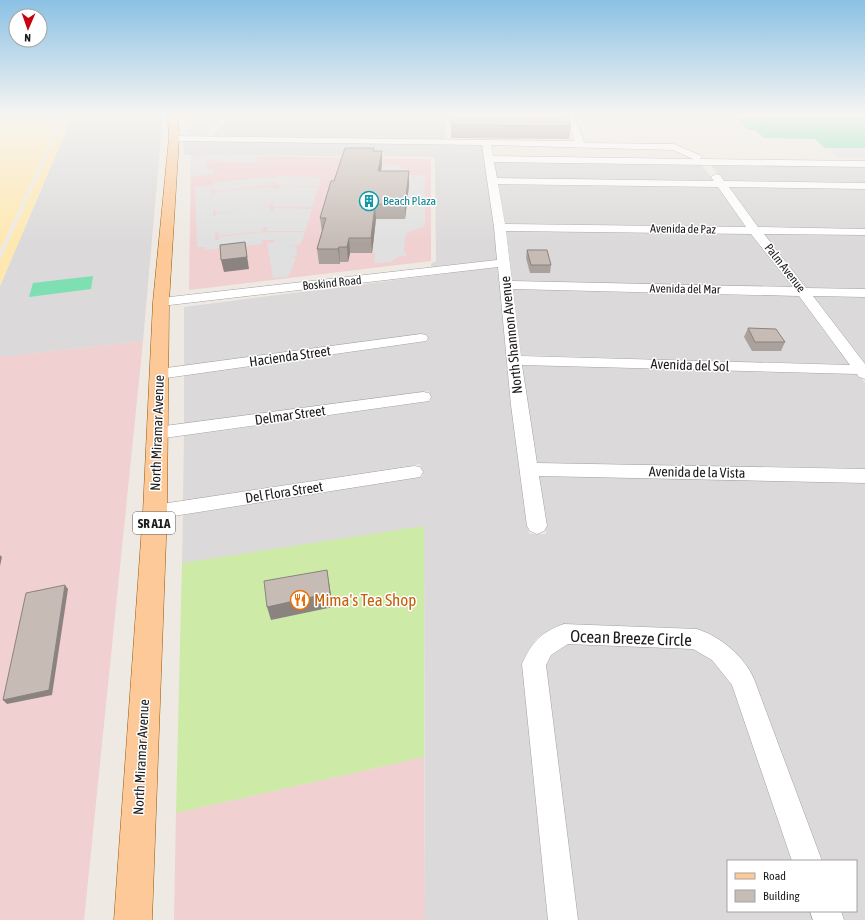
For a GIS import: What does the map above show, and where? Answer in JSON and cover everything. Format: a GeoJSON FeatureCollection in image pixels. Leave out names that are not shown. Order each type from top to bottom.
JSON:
{"type":"FeatureCollection","features":[{"type":"Feature","properties":{"kind":"main road","name":"North Miramar Avenue"},"geometry":{"type":"LineString","coordinates":[[133,920],[155,512],[161,302],[172,158]]}},
{"type":"Feature","properties":{"kind":"street"},"geometry":{"type":"LineString","coordinates":[[696,158],[700,160]]}},
{"type":"Feature","properties":{"kind":"street"},"geometry":{"type":"LineString","coordinates":[[489,159],[700,160],[865,164]]}},
{"type":"Feature","properties":{"kind":"street","name":"North Shannon Avenue"},"geometry":{"type":"LineString","coordinates":[[489,159],[500,226],[505,285],[519,405],[537,526]]}},
{"type":"Feature","properties":{"kind":"street","name":"Palm Avenue"},"geometry":{"type":"LineString","coordinates":[[700,160],[721,184],[754,230],[864,371]]}},
{"type":"Feature","properties":{"kind":"street"},"geometry":{"type":"LineString","coordinates":[[493,182],[865,186]]}},
{"type":"Feature","properties":{"kind":"street","name":"Avenida de Paz"},"geometry":{"type":"LineString","coordinates":[[500,226],[865,232]]}},
{"type":"Feature","properties":{"kind":"street","name":"Boskind Road"},"geometry":{"type":"LineString","coordinates":[[161,302],[503,263]]}},
{"type":"Feature","properties":{"kind":"street","name":"Avenida del Mar"},"geometry":{"type":"LineString","coordinates":[[505,285],[865,293]]}},
{"type":"Feature","properties":{"kind":"street","name":"Hacienda Street"},"geometry":{"type":"LineString","coordinates":[[159,374],[421,338]]}},
{"type":"Feature","properties":{"kind":"street","name":"Avenida del Sol"},"geometry":{"type":"LineString","coordinates":[[514,360],[864,371]]}},
{"type":"Feature","properties":{"kind":"street","name":"Delmar Street"},"geometry":{"type":"LineString","coordinates":[[157,433],[423,397]]}},
{"type":"Feature","properties":{"kind":"street","name":"Avenida de la Vista"},"geometry":{"type":"LineString","coordinates":[[528,469],[865,476]]}},
{"type":"Feature","properties":{"kind":"street","name":"Del Flora Street"},"geometry":{"type":"LineString","coordinates":[[155,512],[414,472]]}},
{"type":"Feature","properties":{"kind":"street","name":"Ocean Breeze Circle"},"geometry":{"type":"LineString","coordinates":[[563,920],[534,664],[543,648],[564,634],[697,639],[720,653],[742,679],[807,860]]}},
{"type":"Feature","properties":{"kind":"shaded area"},"geometry":{"type":"Polygon","coordinates":[[[55,158],[159,158],[143,341],[0,357],[0,286],[55,158]]]}},
{"type":"Feature","properties":{"kind":"shaded area"},"geometry":{"type":"Polygon","coordinates":[[[191,158],[431,159],[431,261],[189,290],[191,158]]]}},
{"type":"Feature","properties":{"kind":"shaded area"},"geometry":{"type":"Polygon","coordinates":[[[191,158],[261,159],[259,162],[245,163],[210,161],[206,164],[207,170],[214,169],[214,174],[190,176],[191,158]]]}},
{"type":"Feature","properties":{"kind":"shaded area"},"geometry":{"type":"Polygon","coordinates":[[[485,158],[495,227],[498,261],[431,268],[431,264],[436,261],[435,159],[485,158]]]}},
{"type":"Feature","properties":{"kind":"shaded area"},"geometry":{"type":"Polygon","coordinates":[[[493,161],[701,164],[715,182],[497,180],[493,161]]]}},
{"type":"Feature","properties":{"kind":"shaded area"},"geometry":{"type":"Polygon","coordinates":[[[382,164],[402,166],[401,169],[408,169],[408,175],[425,175],[425,223],[423,227],[408,232],[405,237],[404,250],[407,256],[400,256],[390,262],[374,263],[375,253],[372,253],[382,164]]]}},
{"type":"Feature","properties":{"kind":"shaded area"},"geometry":{"type":"Polygon","coordinates":[[[710,164],[865,166],[865,185],[724,182],[710,164]]]}},
{"type":"Feature","properties":{"kind":"shaded area"},"geometry":{"type":"Polygon","coordinates":[[[275,176],[321,177],[319,186],[276,185],[276,183],[273,183],[273,185],[214,191],[213,188],[211,189],[212,195],[215,195],[214,192],[253,188],[273,187],[274,189],[278,189],[280,186],[318,187],[312,207],[273,207],[273,203],[269,204],[270,207],[254,209],[270,208],[271,211],[274,211],[274,208],[312,209],[305,231],[266,231],[267,227],[262,228],[263,231],[218,236],[218,232],[215,233],[215,240],[219,240],[219,237],[263,232],[263,235],[266,232],[305,232],[300,245],[287,245],[296,246],[297,256],[290,257],[296,258],[288,277],[273,278],[267,243],[275,242],[275,240],[262,240],[262,244],[205,250],[206,247],[197,247],[195,187],[214,185],[214,182],[272,177],[273,179],[275,176]],[[215,209],[213,210],[213,216],[216,216],[216,214],[241,210],[216,213],[215,209]]]}},
{"type":"Feature","properties":{"kind":"shaded area"},"geometry":{"type":"Polygon","coordinates":[[[498,184],[718,186],[747,227],[505,224],[498,184]]]}},
{"type":"Feature","properties":{"kind":"shaded area"},"geometry":{"type":"Polygon","coordinates":[[[727,186],[865,188],[865,230],[757,227],[727,186]]]}},
{"type":"Feature","properties":{"kind":"shaded area"},"geometry":{"type":"Polygon","coordinates":[[[505,229],[751,232],[795,289],[510,282],[505,229]]]}},
{"type":"Feature","properties":{"kind":"shaded area"},"geometry":{"type":"Polygon","coordinates":[[[761,232],[865,235],[865,290],[806,289],[761,232]]]}},
{"type":"Feature","properties":{"kind":"shaded area"},"geometry":{"type":"Polygon","coordinates":[[[498,267],[512,405],[529,534],[546,534],[537,475],[865,482],[865,920],[842,920],[839,912],[857,912],[857,860],[820,860],[728,649],[563,625],[558,626],[536,639],[523,664],[550,920],[425,920],[424,527],[182,563],[183,515],[423,476],[420,464],[183,501],[184,435],[431,401],[429,391],[184,424],[184,375],[428,341],[426,334],[184,366],[184,307],[498,267]]]}},
{"type":"Feature","properties":{"kind":"shaded area"},"geometry":{"type":"Polygon","coordinates":[[[511,288],[800,295],[851,365],[520,355],[511,288]]]}},
{"type":"Feature","properties":{"kind":"shaded area"},"geometry":{"type":"Polygon","coordinates":[[[812,295],[865,296],[865,365],[812,295]]]}},
{"type":"Feature","properties":{"kind":"shaded area"},"geometry":{"type":"Polygon","coordinates":[[[143,341],[84,920],[0,920],[0,357],[143,341]]]}},
{"type":"Feature","properties":{"kind":"shaded area"},"geometry":{"type":"Polygon","coordinates":[[[521,364],[858,374],[865,383],[865,470],[535,463],[521,364]]]}},
{"type":"Feature","properties":{"kind":"shaded area"},"geometry":{"type":"Polygon","coordinates":[[[568,644],[697,649],[715,660],[733,682],[795,860],[727,860],[727,912],[812,912],[815,920],[577,920],[545,667],[551,656],[568,644]]]}},
{"type":"Feature","properties":{"kind":"shaded area"},"geometry":{"type":"Polygon","coordinates":[[[424,757],[425,920],[174,920],[176,813],[424,757]]]}},
{"type":"Feature","properties":{"kind":"green space"},"geometry":{"type":"Polygon","coordinates":[[[93,276],[91,289],[29,297],[33,283],[93,276]]]}},
{"type":"Feature","properties":{"kind":"green space"},"geometry":{"type":"Polygon","coordinates":[[[424,526],[424,757],[176,813],[182,563],[424,526]]]}},
{"type":"Feature","properties":{"kind":"sand"},"geometry":{"type":"Polygon","coordinates":[[[0,158],[42,158],[0,250],[0,158]]]}},
{"type":"Feature","properties":{"kind":"sand"},"geometry":{"type":"Polygon","coordinates":[[[46,158],[55,158],[0,286],[0,261],[46,158]]]}},
{"type":"Feature","properties":{"kind":"building","name":"Beach Plaza"},"geometry":{"type":"Polygon","coordinates":[[[342,158],[381,158],[378,171],[409,171],[405,205],[375,204],[371,238],[349,238],[347,247],[339,247],[338,249],[317,249],[326,218],[320,218],[331,181],[334,181],[342,158]]]}},
{"type":"Feature","properties":{"kind":"building"},"geometry":{"type":"Polygon","coordinates":[[[245,242],[247,257],[221,260],[220,245],[245,242]]]}},
{"type":"Feature","properties":{"kind":"building"},"geometry":{"type":"Polygon","coordinates":[[[527,250],[547,250],[551,265],[531,265],[527,250]]]}},
{"type":"Feature","properties":{"kind":"building"},"geometry":{"type":"Polygon","coordinates":[[[748,328],[776,329],[785,342],[755,342],[748,328]]]}},
{"type":"Feature","properties":{"kind":"building"},"geometry":{"type":"Polygon","coordinates":[[[327,570],[330,593],[267,607],[264,581],[327,570]]]}},
{"type":"Feature","properties":{"kind":"building"},"geometry":{"type":"Polygon","coordinates":[[[65,585],[49,690],[3,700],[26,593],[65,585]]]}},
{"type":"Feature","properties":{"kind":"place","name":"Beach Plaza"},"geometry":{"type":"Point","coordinates":[369,201]}},
{"type":"Feature","properties":{"kind":"place","name":"Mima's Tea Shop"},"geometry":{"type":"Point","coordinates":[300,600]}}]}
